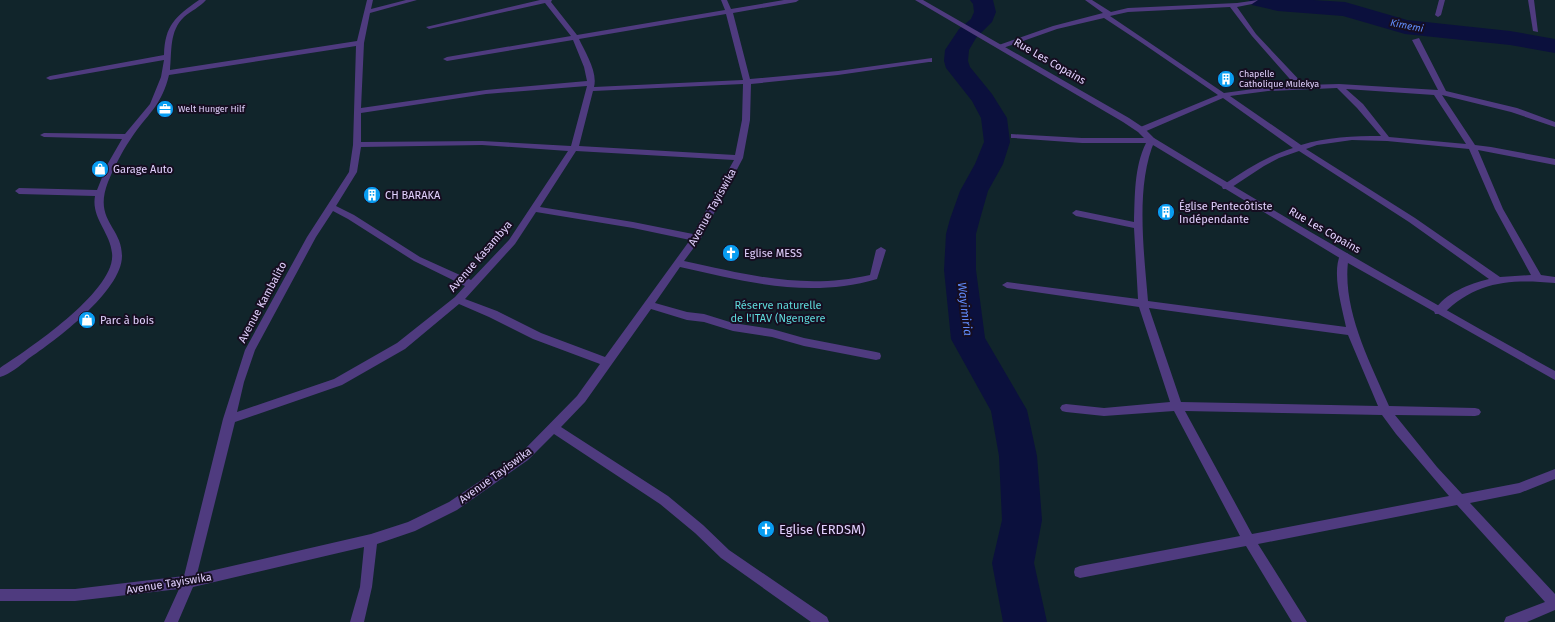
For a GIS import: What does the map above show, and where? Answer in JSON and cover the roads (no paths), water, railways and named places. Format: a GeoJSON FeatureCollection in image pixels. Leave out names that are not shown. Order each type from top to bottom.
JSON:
{"type":"FeatureCollection","features":[{"type":"Feature","properties":{"kind":"street"},"geometry":{"type":"LineString","coordinates":[[0,373],[59,332],[91,303],[108,280],[117,263],[116,244],[101,218],[99,201],[101,193],[112,166],[128,137],[154,105],[166,73],[167,47],[175,23],[185,13],[203,0]]}},
{"type":"Feature","properties":{"kind":"street","name":"Avenue Kambalito"},"geometry":{"type":"LineString","coordinates":[[171,622],[189,582],[229,419],[239,382],[250,350],[287,281],[331,206],[354,172],[357,145],[360,43],[370,0]]}},
{"type":"Feature","properties":{"kind":"street"},"geometry":{"type":"LineString","coordinates":[[368,12],[414,0]]}},
{"type":"Feature","properties":{"kind":"street"},"geometry":{"type":"LineString","coordinates":[[429,27],[547,0]]}},
{"type":"Feature","properties":{"kind":"street","name":"Avenue Kasambya"},"geometry":{"type":"LineString","coordinates":[[229,419],[338,382],[401,346],[458,300],[512,242],[574,148],[590,86],[588,68],[576,37],[547,0]]}},
{"type":"Feature","properties":{"kind":"street","name":"Avenue Tayiswika"},"geometry":{"type":"LineString","coordinates":[[0,595],[75,595],[189,582],[371,540],[411,527],[453,506],[524,457],[581,399],[606,362],[649,305],[696,238],[739,158],[746,120],[748,82],[729,12],[724,0]]}},
{"type":"Feature","properties":{"kind":"street"},"geometry":{"type":"LineString","coordinates":[[447,59],[796,0]]}},
{"type":"Feature","properties":{"kind":"street","name":"Rue Les Copains"},"geometry":{"type":"LineString","coordinates":[[918,0],[1000,46],[1141,130],[1151,140],[1226,187],[1438,311],[1555,376]]}},
{"type":"Feature","properties":{"kind":"street"},"geometry":{"type":"LineString","coordinates":[[1088,0],[1106,15],[1224,94],[1299,148],[1412,220],[1496,280]]}},
{"type":"Feature","properties":{"kind":"street"},"geometry":{"type":"LineString","coordinates":[[1438,15],[1442,0]]}},
{"type":"Feature","properties":{"kind":"street"},"geometry":{"type":"LineString","coordinates":[[1531,0],[1536,31]]}},
{"type":"Feature","properties":{"kind":"street"},"geometry":{"type":"LineString","coordinates":[[1000,46],[1055,27],[1128,10],[1232,5],[1252,2]]}},
{"type":"Feature","properties":{"kind":"street"},"geometry":{"type":"LineString","coordinates":[[1232,5],[1254,35],[1301,87]]}},
{"type":"Feature","properties":{"kind":"street"},"geometry":{"type":"LineString","coordinates":[[1416,40],[1439,92],[1473,148],[1499,209],[1538,278]]}},
{"type":"Feature","properties":{"kind":"street"},"geometry":{"type":"LineString","coordinates":[[166,73],[360,43]]}},
{"type":"Feature","properties":{"kind":"street"},"geometry":{"type":"LineString","coordinates":[[50,78],[166,57]]}},
{"type":"Feature","properties":{"kind":"street"},"geometry":{"type":"LineString","coordinates":[[357,111],[486,92],[590,86],[748,82],[838,73],[929,60]]}},
{"type":"Feature","properties":{"kind":"street"},"geometry":{"type":"LineString","coordinates":[[1339,86],[1360,106],[1387,139]]}},
{"type":"Feature","properties":{"kind":"street"},"geometry":{"type":"LineString","coordinates":[[1141,130],[1224,94],[1239,91],[1339,86],[1439,92],[1514,110],[1555,125]]}},
{"type":"Feature","properties":{"kind":"street"},"geometry":{"type":"LineString","coordinates":[[44,135],[128,137]]}},
{"type":"Feature","properties":{"kind":"street"},"geometry":{"type":"LineString","coordinates":[[1014,136],[1069,141],[1117,142],[1151,140],[1145,153],[1140,175],[1138,226],[1144,304],[1148,322],[1176,406],[1248,539],[1300,622]]}},
{"type":"Feature","properties":{"kind":"street"},"geometry":{"type":"LineString","coordinates":[[1226,187],[1261,164],[1299,148],[1316,143],[1352,138],[1387,139],[1473,148],[1519,154],[1555,162]]}},
{"type":"Feature","properties":{"kind":"street"},"geometry":{"type":"LineString","coordinates":[[357,145],[455,143],[574,148],[739,158]]}},
{"type":"Feature","properties":{"kind":"street"},"geometry":{"type":"LineString","coordinates":[[19,191],[101,193]]}},
{"type":"Feature","properties":{"kind":"street"},"geometry":{"type":"LineString","coordinates":[[331,206],[352,217],[417,259],[472,285]]}},
{"type":"Feature","properties":{"kind":"street"},"geometry":{"type":"LineString","coordinates":[[535,209],[632,225],[696,238]]}},
{"type":"Feature","properties":{"kind":"street"},"geometry":{"type":"LineString","coordinates":[[1076,213],[1138,226]]}},
{"type":"Feature","properties":{"kind":"street"},"geometry":{"type":"LineString","coordinates":[[678,263],[761,281],[808,287],[837,286],[874,277],[881,250]]}},
{"type":"Feature","properties":{"kind":"street"},"geometry":{"type":"LineString","coordinates":[[1344,255],[1342,266],[1342,283],[1352,332],[1386,410],[1414,449],[1555,604],[1511,622]]}},
{"type":"Feature","properties":{"kind":"street"},"geometry":{"type":"LineString","coordinates":[[1438,311],[1448,300],[1466,290],[1496,280],[1508,278],[1538,278],[1555,280]]}},
{"type":"Feature","properties":{"kind":"street"},"geometry":{"type":"LineString","coordinates":[[1007,285],[1352,332]]}},
{"type":"Feature","properties":{"kind":"street"},"geometry":{"type":"LineString","coordinates":[[458,300],[493,314],[537,336],[606,362]]}},
{"type":"Feature","properties":{"kind":"street"},"geometry":{"type":"LineString","coordinates":[[649,305],[688,316],[704,318],[733,327],[772,333],[804,342],[876,356]]}},
{"type":"Feature","properties":{"kind":"street"},"geometry":{"type":"LineString","coordinates":[[1066,408],[1104,412],[1176,406],[1475,412]]}},
{"type":"Feature","properties":{"kind":"street"},"geometry":{"type":"LineString","coordinates":[[554,427],[664,500],[699,529],[725,554],[822,622]]}},
{"type":"Feature","properties":{"kind":"street"},"geometry":{"type":"LineString","coordinates":[[1080,572],[1520,488],[1555,474]]}},
{"type":"Feature","properties":{"kind":"street"},"geometry":{"type":"LineString","coordinates":[[357,622],[366,587],[371,540]]}},
{"type":"Feature","properties":{"kind":"waterway","name":"Wayimiria"},"geometry":{"type":"LineString","coordinates":[[981,0],[984,3],[985,12],[981,22],[967,34],[957,50],[956,61],[958,68],[983,99],[994,118],[997,142],[989,164],[974,191],[965,219],[961,234],[960,270],[968,339],[1009,410],[1018,456],[1022,520],[1013,563],[1025,622]]}},
{"type":"Feature","properties":{"kind":"waterway","name":"Kimemi"},"geometry":{"type":"LineString","coordinates":[[1260,0],[1278,4],[1345,9],[1405,27],[1510,38],[1555,46]]}},
{"type":"Feature","properties":{"kind":"place","name":"Chapelle Catholique Mulekya"},"geometry":{"type":"Point","coordinates":[1226,79]}},
{"type":"Feature","properties":{"kind":"place","name":"Welt Hunger Hilf"},"geometry":{"type":"Point","coordinates":[165,109]}},
{"type":"Feature","properties":{"kind":"place","name":"Garage Auto"},"geometry":{"type":"Point","coordinates":[100,169]}},
{"type":"Feature","properties":{"kind":"place","name":"CH BARAKA"},"geometry":{"type":"Point","coordinates":[372,195]}},
{"type":"Feature","properties":{"kind":"place","name":"Église Pentecôtiste Indépendante"},"geometry":{"type":"Point","coordinates":[1166,212]}},
{"type":"Feature","properties":{"kind":"place","name":"Eglise MESS"},"geometry":{"type":"Point","coordinates":[731,253]}},
{"type":"Feature","properties":{"kind":"place","name":"Parc à bois"},"geometry":{"type":"Point","coordinates":[87,320]}},
{"type":"Feature","properties":{"kind":"place","name":"Eglise (ERDSM)"},"geometry":{"type":"Point","coordinates":[766,529]}},
{"type":"Feature","properties":{"kind":"park label","name":"Réserve naturelle de l'ITAV (Ngengere"},"geometry":{"type":"Point","coordinates":[778,311]}}]}
